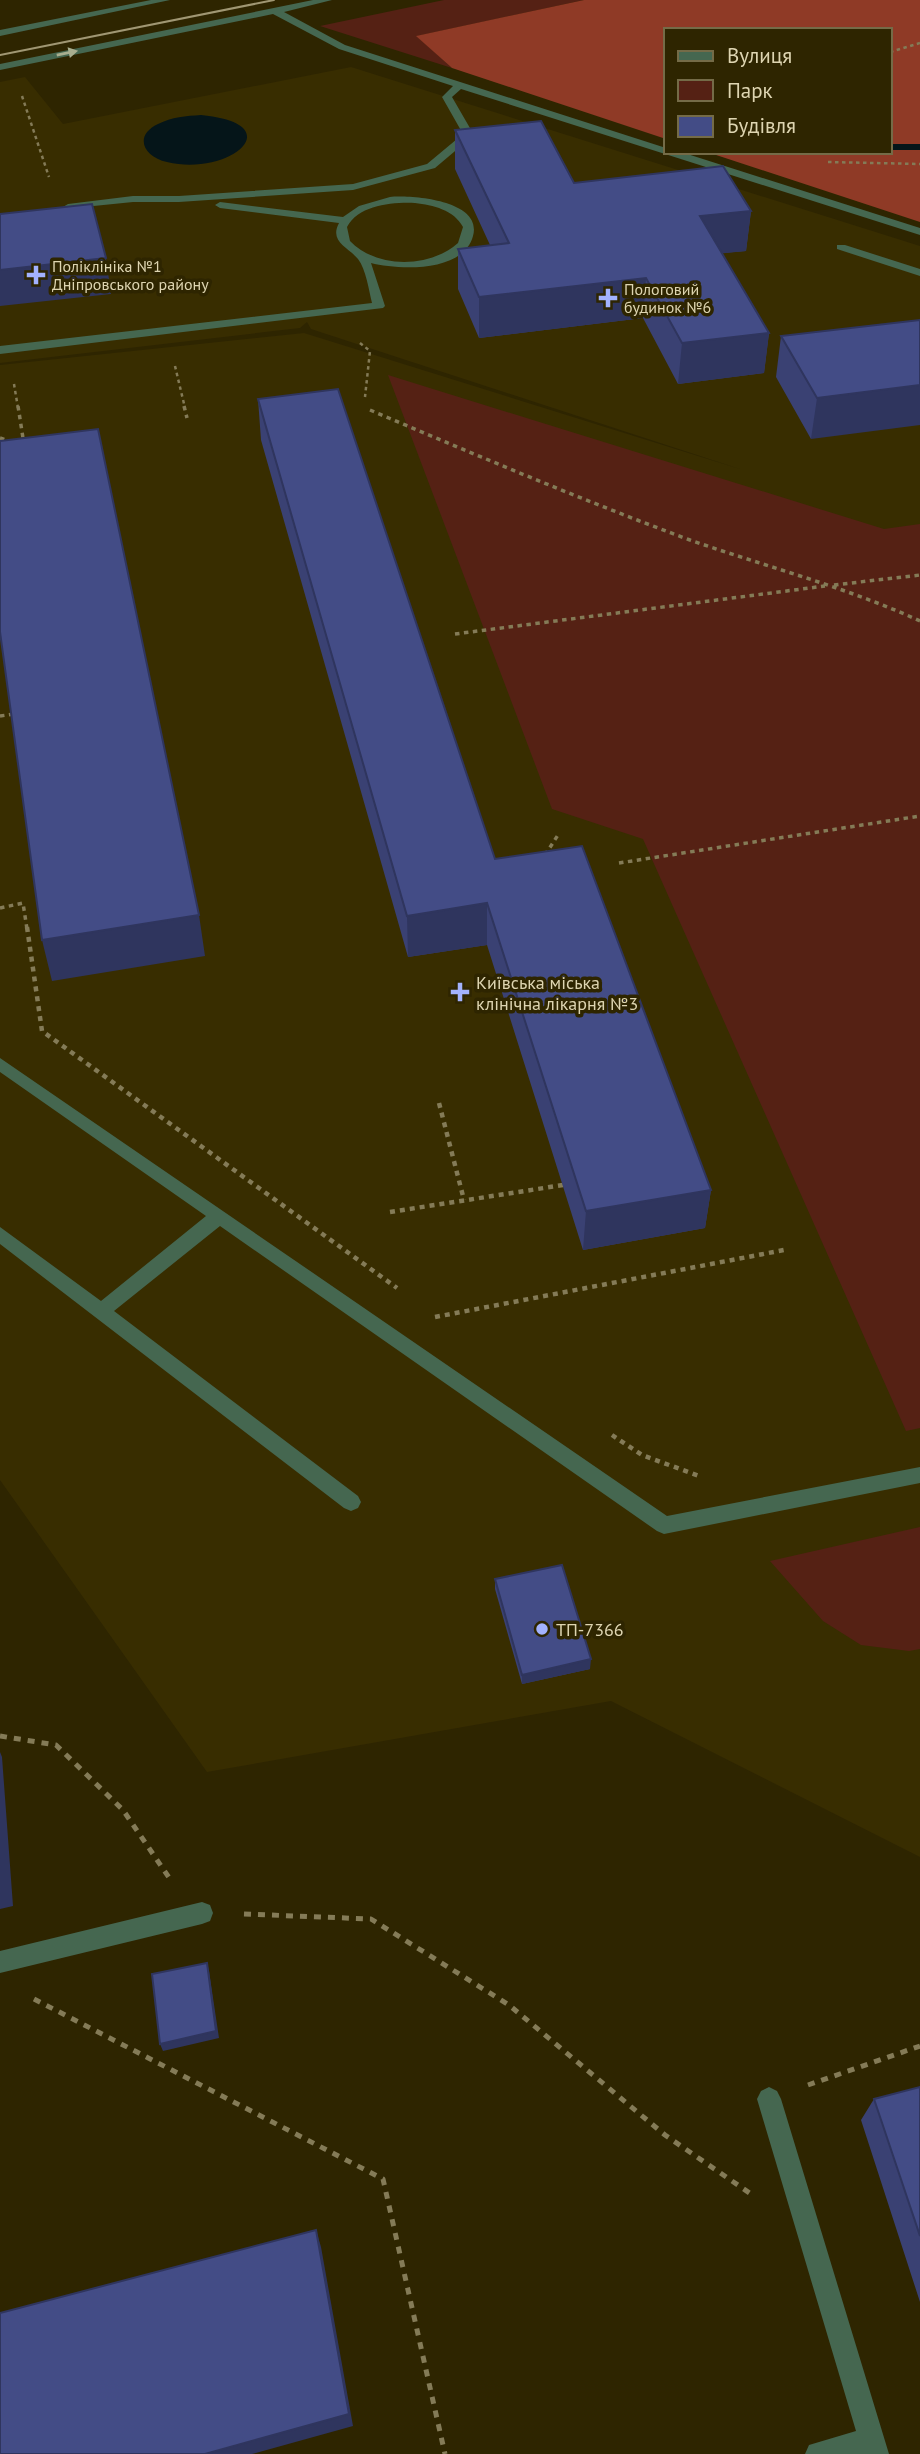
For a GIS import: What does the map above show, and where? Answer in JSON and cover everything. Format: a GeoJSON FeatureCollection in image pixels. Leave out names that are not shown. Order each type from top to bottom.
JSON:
{"type":"FeatureCollection","features":[{"type":"Feature","properties":{"kind":"street"},"geometry":{"type":"LineString","coordinates":[[0,33],[165,0]]}},
{"type":"Feature","properties":{"kind":"street"},"geometry":{"type":"LineString","coordinates":[[0,67],[327,0]]}},
{"type":"Feature","properties":{"kind":"street"},"geometry":{"type":"LineString","coordinates":[[275,11],[342,47],[664,151]]}},
{"type":"Feature","properties":{"kind":"street"},"geometry":{"type":"LineString","coordinates":[[59,208],[133,199],[178,199],[353,187],[431,166],[469,135],[447,97],[459,85]]}},
{"type":"Feature","properties":{"kind":"street"},"geometry":{"type":"LineString","coordinates":[[674,154],[920,232]]}},
{"type":"Feature","properties":{"kind":"street"},"geometry":{"type":"LineString","coordinates":[[178,199],[345,220]]}},
{"type":"Feature","properties":{"kind":"street"},"geometry":{"type":"LineString","coordinates":[[413,200],[445,206],[463,217],[469,226],[469,236],[463,247],[440,260],[405,265],[364,258],[341,242],[340,229],[345,220],[375,203],[413,200]]}},
{"type":"Feature","properties":{"kind":"street"},"geometry":{"type":"LineString","coordinates":[[841,247],[920,273]]}},
{"type":"Feature","properties":{"kind":"street"},"geometry":{"type":"LineString","coordinates":[[6,349],[379,306],[364,258]]}},
{"type":"Feature","properties":{"kind":"street"},"geometry":{"type":"LineString","coordinates":[[0,1065],[664,1525],[920,1475]]}},
{"type":"Feature","properties":{"kind":"street"},"geometry":{"type":"LineString","coordinates":[[101,1311],[218,1217]]}},
{"type":"Feature","properties":{"kind":"street"},"geometry":{"type":"LineString","coordinates":[[0,1234],[351,1502]]}},
{"type":"Feature","properties":{"kind":"street"},"geometry":{"type":"LineString","coordinates":[[0,1962],[198,1914]]}},
{"type":"Feature","properties":{"kind":"street"},"geometry":{"type":"LineString","coordinates":[[769,2099],[874,2446],[818,2454]]}},
{"type":"Feature","properties":{"kind":"path"},"geometry":{"type":"LineString","coordinates":[[892,51],[920,43]]}},
{"type":"Feature","properties":{"kind":"path"},"geometry":{"type":"LineString","coordinates":[[18,86],[59,208]]}},
{"type":"Feature","properties":{"kind":"path"},"geometry":{"type":"LineString","coordinates":[[826,162],[920,164]]}},
{"type":"Feature","properties":{"kind":"path"},"geometry":{"type":"LineString","coordinates":[[335,311],[342,329],[370,351],[365,397]]}},
{"type":"Feature","properties":{"kind":"path"},"geometry":{"type":"LineString","coordinates":[[166,331],[187,418]]}},
{"type":"Feature","properties":{"kind":"path"},"geometry":{"type":"LineString","coordinates":[[6,349],[23,438]]}},
{"type":"Feature","properties":{"kind":"path"},"geometry":{"type":"LineString","coordinates":[[369,410],[596,506],[725,553],[882,602],[920,621]]}},
{"type":"Feature","properties":{"kind":"path"},"geometry":{"type":"LineString","coordinates":[[0,438],[6,440]]}},
{"type":"Feature","properties":{"kind":"path"},"geometry":{"type":"LineString","coordinates":[[454,634],[920,575]]}},
{"type":"Feature","properties":{"kind":"path"},"geometry":{"type":"LineString","coordinates":[[0,716],[14,714]]}},
{"type":"Feature","properties":{"kind":"path"},"geometry":{"type":"LineString","coordinates":[[619,863],[920,816]]}},
{"type":"Feature","properties":{"kind":"path"},"geometry":{"type":"LineString","coordinates":[[540,864],[558,835]]}},
{"type":"Feature","properties":{"kind":"path"},"geometry":{"type":"LineString","coordinates":[[0,908],[23,904],[42,1031],[404,1293]]}},
{"type":"Feature","properties":{"kind":"path"},"geometry":{"type":"LineString","coordinates":[[439,1103],[464,1200]]}},
{"type":"Feature","properties":{"kind":"path"},"geometry":{"type":"LineString","coordinates":[[390,1212],[563,1185]]}},
{"type":"Feature","properties":{"kind":"path"},"geometry":{"type":"LineString","coordinates":[[434,1317],[784,1250]]}},
{"type":"Feature","properties":{"kind":"path"},"geometry":{"type":"LineString","coordinates":[[424,1309],[446,1325]]}},
{"type":"Feature","properties":{"kind":"path"},"geometry":{"type":"LineString","coordinates":[[608,1432],[642,1455],[704,1477]]}},
{"type":"Feature","properties":{"kind":"path"},"geometry":{"type":"LineString","coordinates":[[0,1736],[56,1745],[123,1810],[198,1914],[371,1919],[509,2005],[665,2135],[809,2234]]}},
{"type":"Feature","properties":{"kind":"path"},"geometry":{"type":"LineString","coordinates":[[25,1994],[383,2179],[445,2454]]}},
{"type":"Feature","properties":{"kind":"path"},"geometry":{"type":"LineString","coordinates":[[769,2099],[920,2046]]}},
{"type":"Feature","properties":{"kind":"shaded area"},"geometry":{"type":"Polygon","coordinates":[[[584,0],[920,0],[920,222],[713,154],[892,154],[892,28],[664,28],[664,138],[452,68],[416,36],[584,0]]]}},
{"type":"Feature","properties":{"kind":"shaded area","name":"Київська міська клінічна лікарня №3"},"geometry":{"type":"Polygon","coordinates":[[[351,67],[920,246],[920,1857],[611,1701],[207,1772],[0,1480],[0,365],[304,333],[743,470],[311,329],[307,322],[300,328],[0,363],[0,82],[25,77],[63,124],[351,67]]]}},
{"type":"Feature","properties":{"kind":"shaded area"},"geometry":{"type":"Polygon","coordinates":[[[201,115],[228,120],[243,128],[247,138],[242,148],[211,162],[190,165],[167,162],[147,151],[144,140],[150,129],[169,120],[201,115]]]}},
{"type":"Feature","properties":{"kind":"green space"},"geometry":{"type":"Polygon","coordinates":[[[444,0],[584,0],[417,36],[452,68],[320,26],[444,0]]]}},
{"type":"Feature","properties":{"kind":"green space"},"geometry":{"type":"Polygon","coordinates":[[[388,375],[884,529],[920,524],[920,1428],[906,1431],[643,839],[552,809],[388,375]]]}},
{"type":"Feature","properties":{"kind":"green space"},"geometry":{"type":"Polygon","coordinates":[[[920,1527],[920,1649],[909,1651],[861,1645],[823,1621],[770,1561],[920,1527]]]}},
{"type":"Feature","properties":{"kind":"building"},"geometry":{"type":"Polygon","coordinates":[[[541,121],[574,183],[723,166],[751,211],[700,216],[769,333],[682,343],[646,278],[479,297],[458,249],[509,243],[455,130],[541,121]]]}},
{"type":"Feature","properties":{"kind":"building"},"geometry":{"type":"Polygon","coordinates":[[[92,204],[106,258],[0,270],[0,214],[92,204]]]}},
{"type":"Feature","properties":{"kind":"building"},"geometry":{"type":"Polygon","coordinates":[[[920,320],[920,385],[817,398],[781,336],[920,320]]]}},
{"type":"Feature","properties":{"kind":"building"},"geometry":{"type":"Polygon","coordinates":[[[338,389],[495,859],[582,846],[711,1190],[586,1211],[487,903],[407,916],[258,399],[338,389]]]}},
{"type":"Feature","properties":{"kind":"building"},"geometry":{"type":"Polygon","coordinates":[[[98,429],[199,915],[42,940],[0,632],[0,441],[98,429]]]}},
{"type":"Feature","properties":{"kind":"building","name":"ТП-7366"},"geometry":{"type":"Polygon","coordinates":[[[562,1565],[591,1659],[522,1675],[495,1579],[562,1565]]]}},
{"type":"Feature","properties":{"kind":"building"},"geometry":{"type":"Polygon","coordinates":[[[207,1963],[216,2031],[160,2044],[152,1974],[207,1963]]]}},
{"type":"Feature","properties":{"kind":"building"},"geometry":{"type":"Polygon","coordinates":[[[920,2087],[920,2236],[874,2099],[920,2087]]]}},
{"type":"Feature","properties":{"kind":"building"},"geometry":{"type":"Polygon","coordinates":[[[316,2230],[349,2414],[205,2454],[0,2454],[0,2313],[316,2230]]]}},
{"type":"Feature","properties":{"kind":"waterway"},"geometry":{"type":"LineString","coordinates":[[892,147],[920,147]]}},
{"type":"Feature","properties":{"kind":"tram line"},"geometry":{"type":"LineString","coordinates":[[0,55],[274,0]]}},
{"type":"Feature","properties":{"kind":"place","name":"Поліклініка №1 Дніпровського району"},"geometry":{"type":"Point","coordinates":[36,275]}},
{"type":"Feature","properties":{"kind":"place","name":"Пологовий будинок №6"},"geometry":{"type":"Point","coordinates":[608,298]}},
{"type":"Feature","properties":{"kind":"place","name":"Київська міська клінічна лікарня №3"},"geometry":{"type":"Point","coordinates":[460,992]}},
{"type":"Feature","properties":{"kind":"place","name":"ТП-7366"},"geometry":{"type":"Point","coordinates":[542,1629]}}]}
